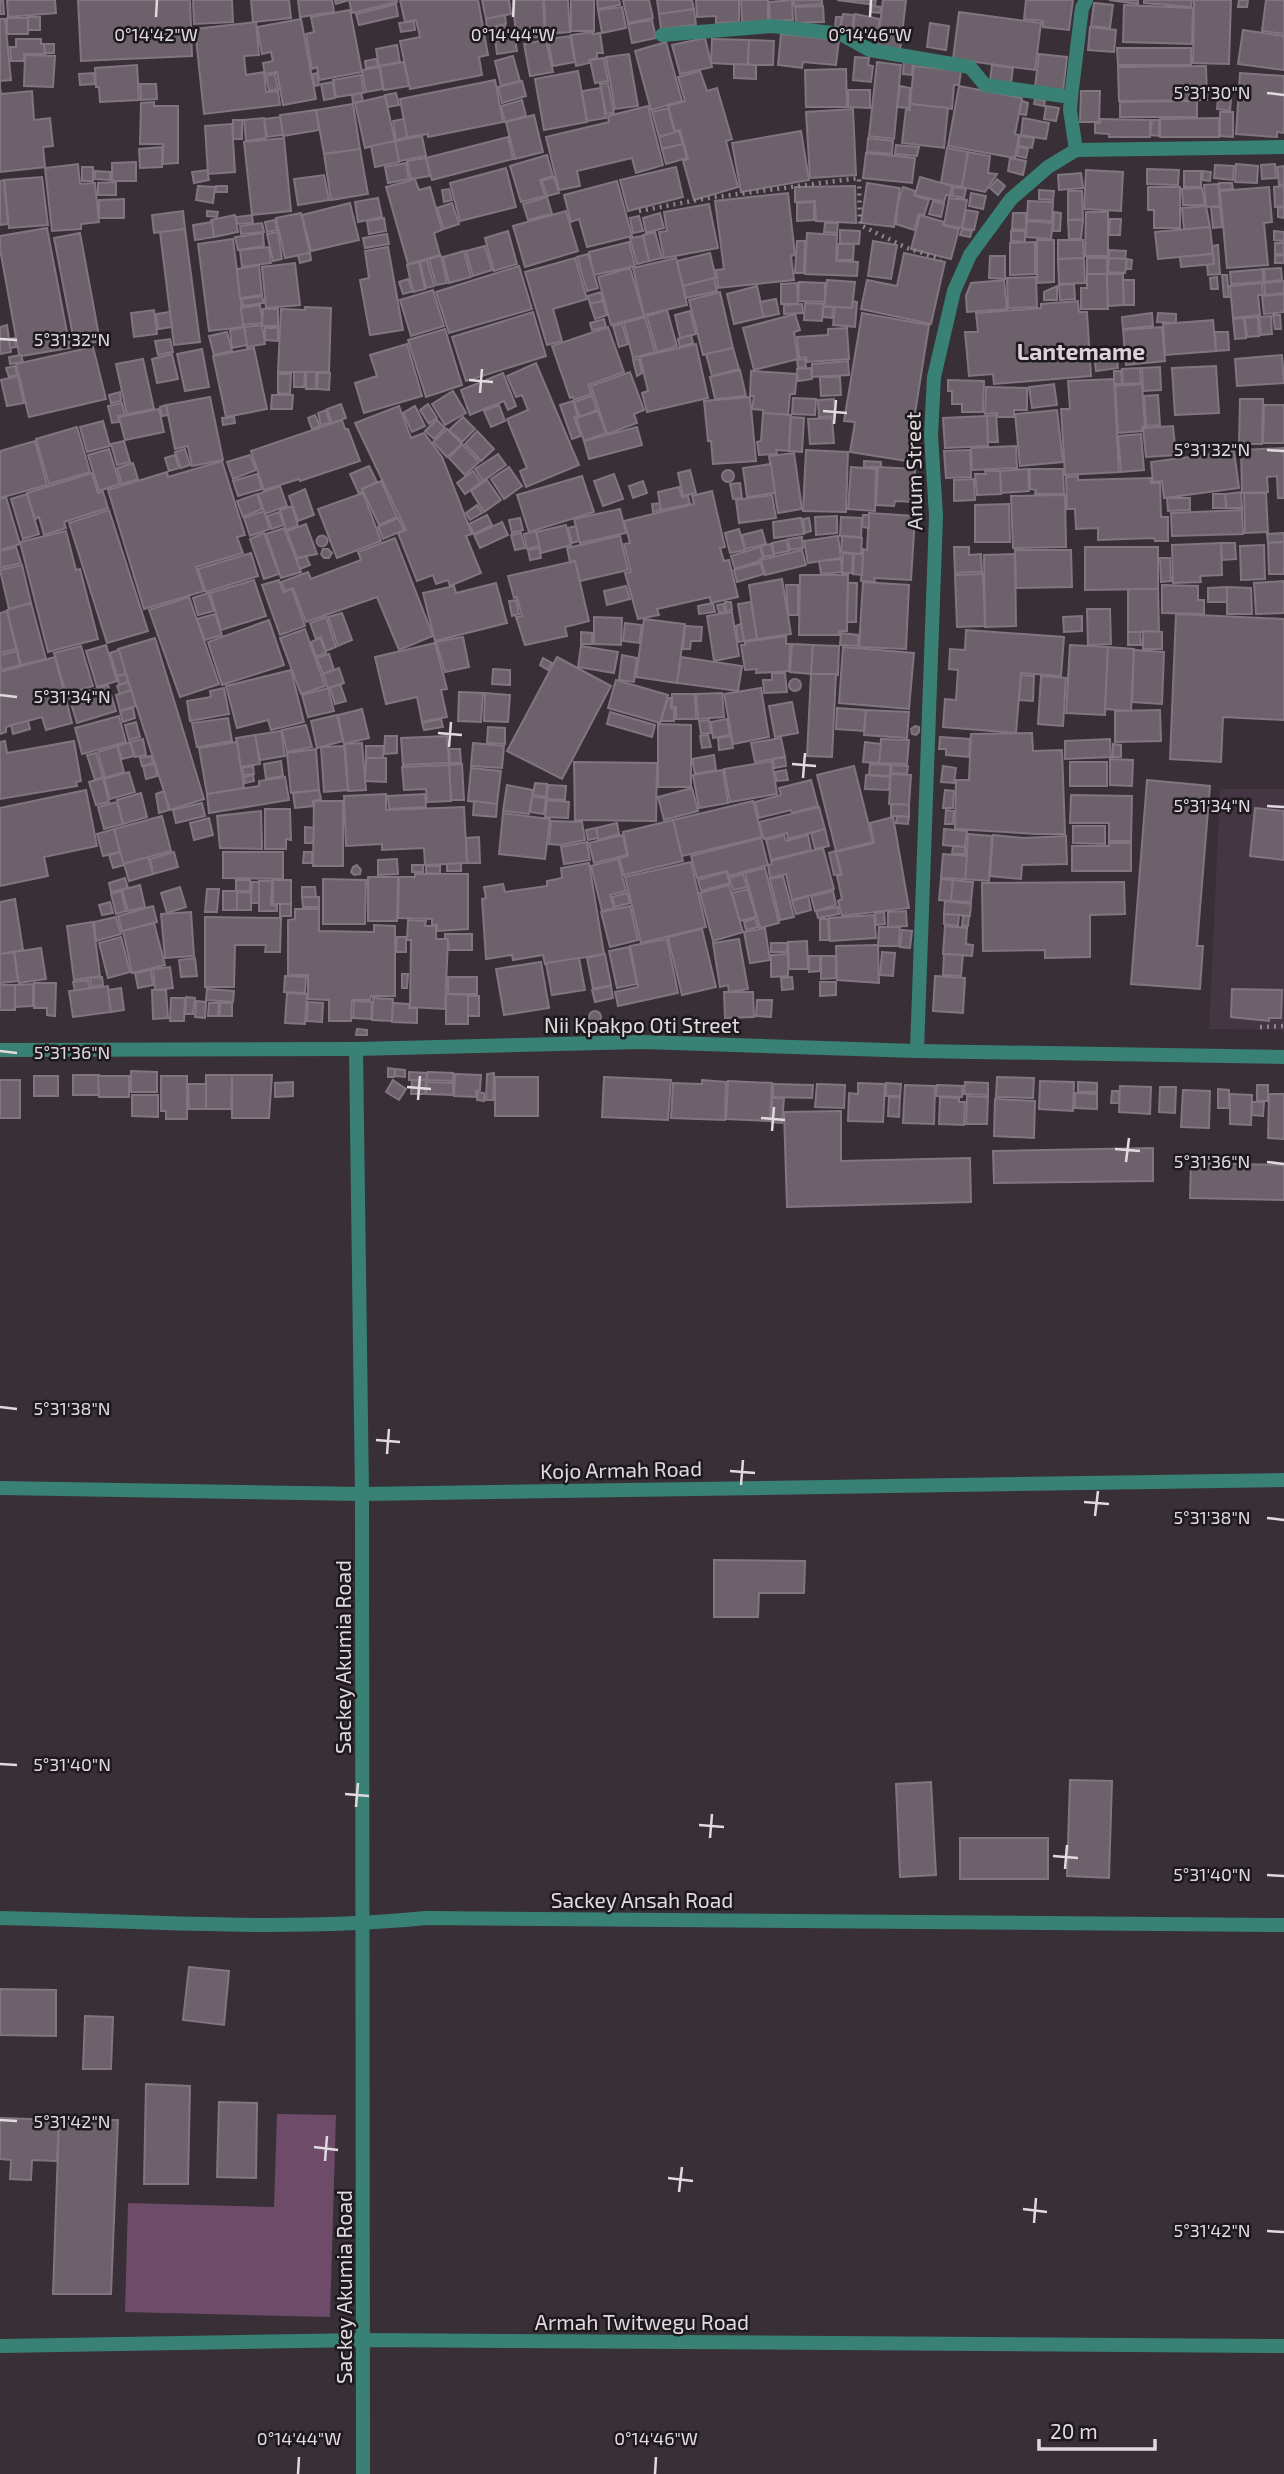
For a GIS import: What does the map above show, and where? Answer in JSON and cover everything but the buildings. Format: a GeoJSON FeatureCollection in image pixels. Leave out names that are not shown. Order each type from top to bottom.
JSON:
{"type":"FeatureCollection","features":[{"type":"Feature","properties":{"kind":"street"},"geometry":{"type":"LineString","coordinates":[[1076,150],[1070,110],[1082,8],[1086,0]]}},
{"type":"Feature","properties":{"kind":"street"},"geometry":{"type":"LineString","coordinates":[[662,35],[772,26],[841,34],[870,50],[970,67],[985,85],[1071,97]]}},
{"type":"Feature","properties":{"kind":"street","name":"Anum Street"},"geometry":{"type":"LineString","coordinates":[[917,1051],[936,516],[931,424],[934,377],[954,291],[970,255],[1011,199],[1048,166],[1076,150],[1284,147]]}},
{"type":"Feature","properties":{"kind":"street","name":"Nii Kpakpo Oti Street"},"geometry":{"type":"LineString","coordinates":[[0,1050],[356,1049],[642,1042],[917,1051],[1284,1057]]}},
{"type":"Feature","properties":{"kind":"street","name":"Sackey Akumia Road"},"geometry":{"type":"LineString","coordinates":[[356,1049],[362,1494],[363,2474]]}},
{"type":"Feature","properties":{"kind":"street","name":"Kojo Armah Road"},"geometry":{"type":"LineString","coordinates":[[0,1488],[362,1494],[1284,1480]]}},
{"type":"Feature","properties":{"kind":"street","name":"Sackey Ansah Road"},"geometry":{"type":"LineString","coordinates":[[0,1919],[364,1924],[426,1918],[1284,1925]]}},
{"type":"Feature","properties":{"kind":"street","name":"Armah Twitwegu Road"},"geometry":{"type":"LineString","coordinates":[[0,2346],[364,2340],[1284,2346]]}},
{"type":"Feature","properties":{"kind":"path"},"geometry":{"type":"LineString","coordinates":[[639,211],[708,198],[859,178],[860,225],[906,248],[965,267]]}},
{"type":"Feature","properties":{"kind":"shaded area"},"geometry":{"type":"Polygon","coordinates":[[[1220,789],[1284,789],[1284,1030],[1209,1029],[1220,789]]]}},
{"type":"Feature","properties":{"kind":"shaded area"},"geometry":{"type":"Polygon","coordinates":[[[277,2114],[336,2115],[330,2317],[125,2312],[128,2203],[274,2207],[277,2114]]]}},
{"type":"Feature","properties":{"kind":"district","name":"Lantemame"},"geometry":{"type":"Point","coordinates":[1081,351]}}]}
